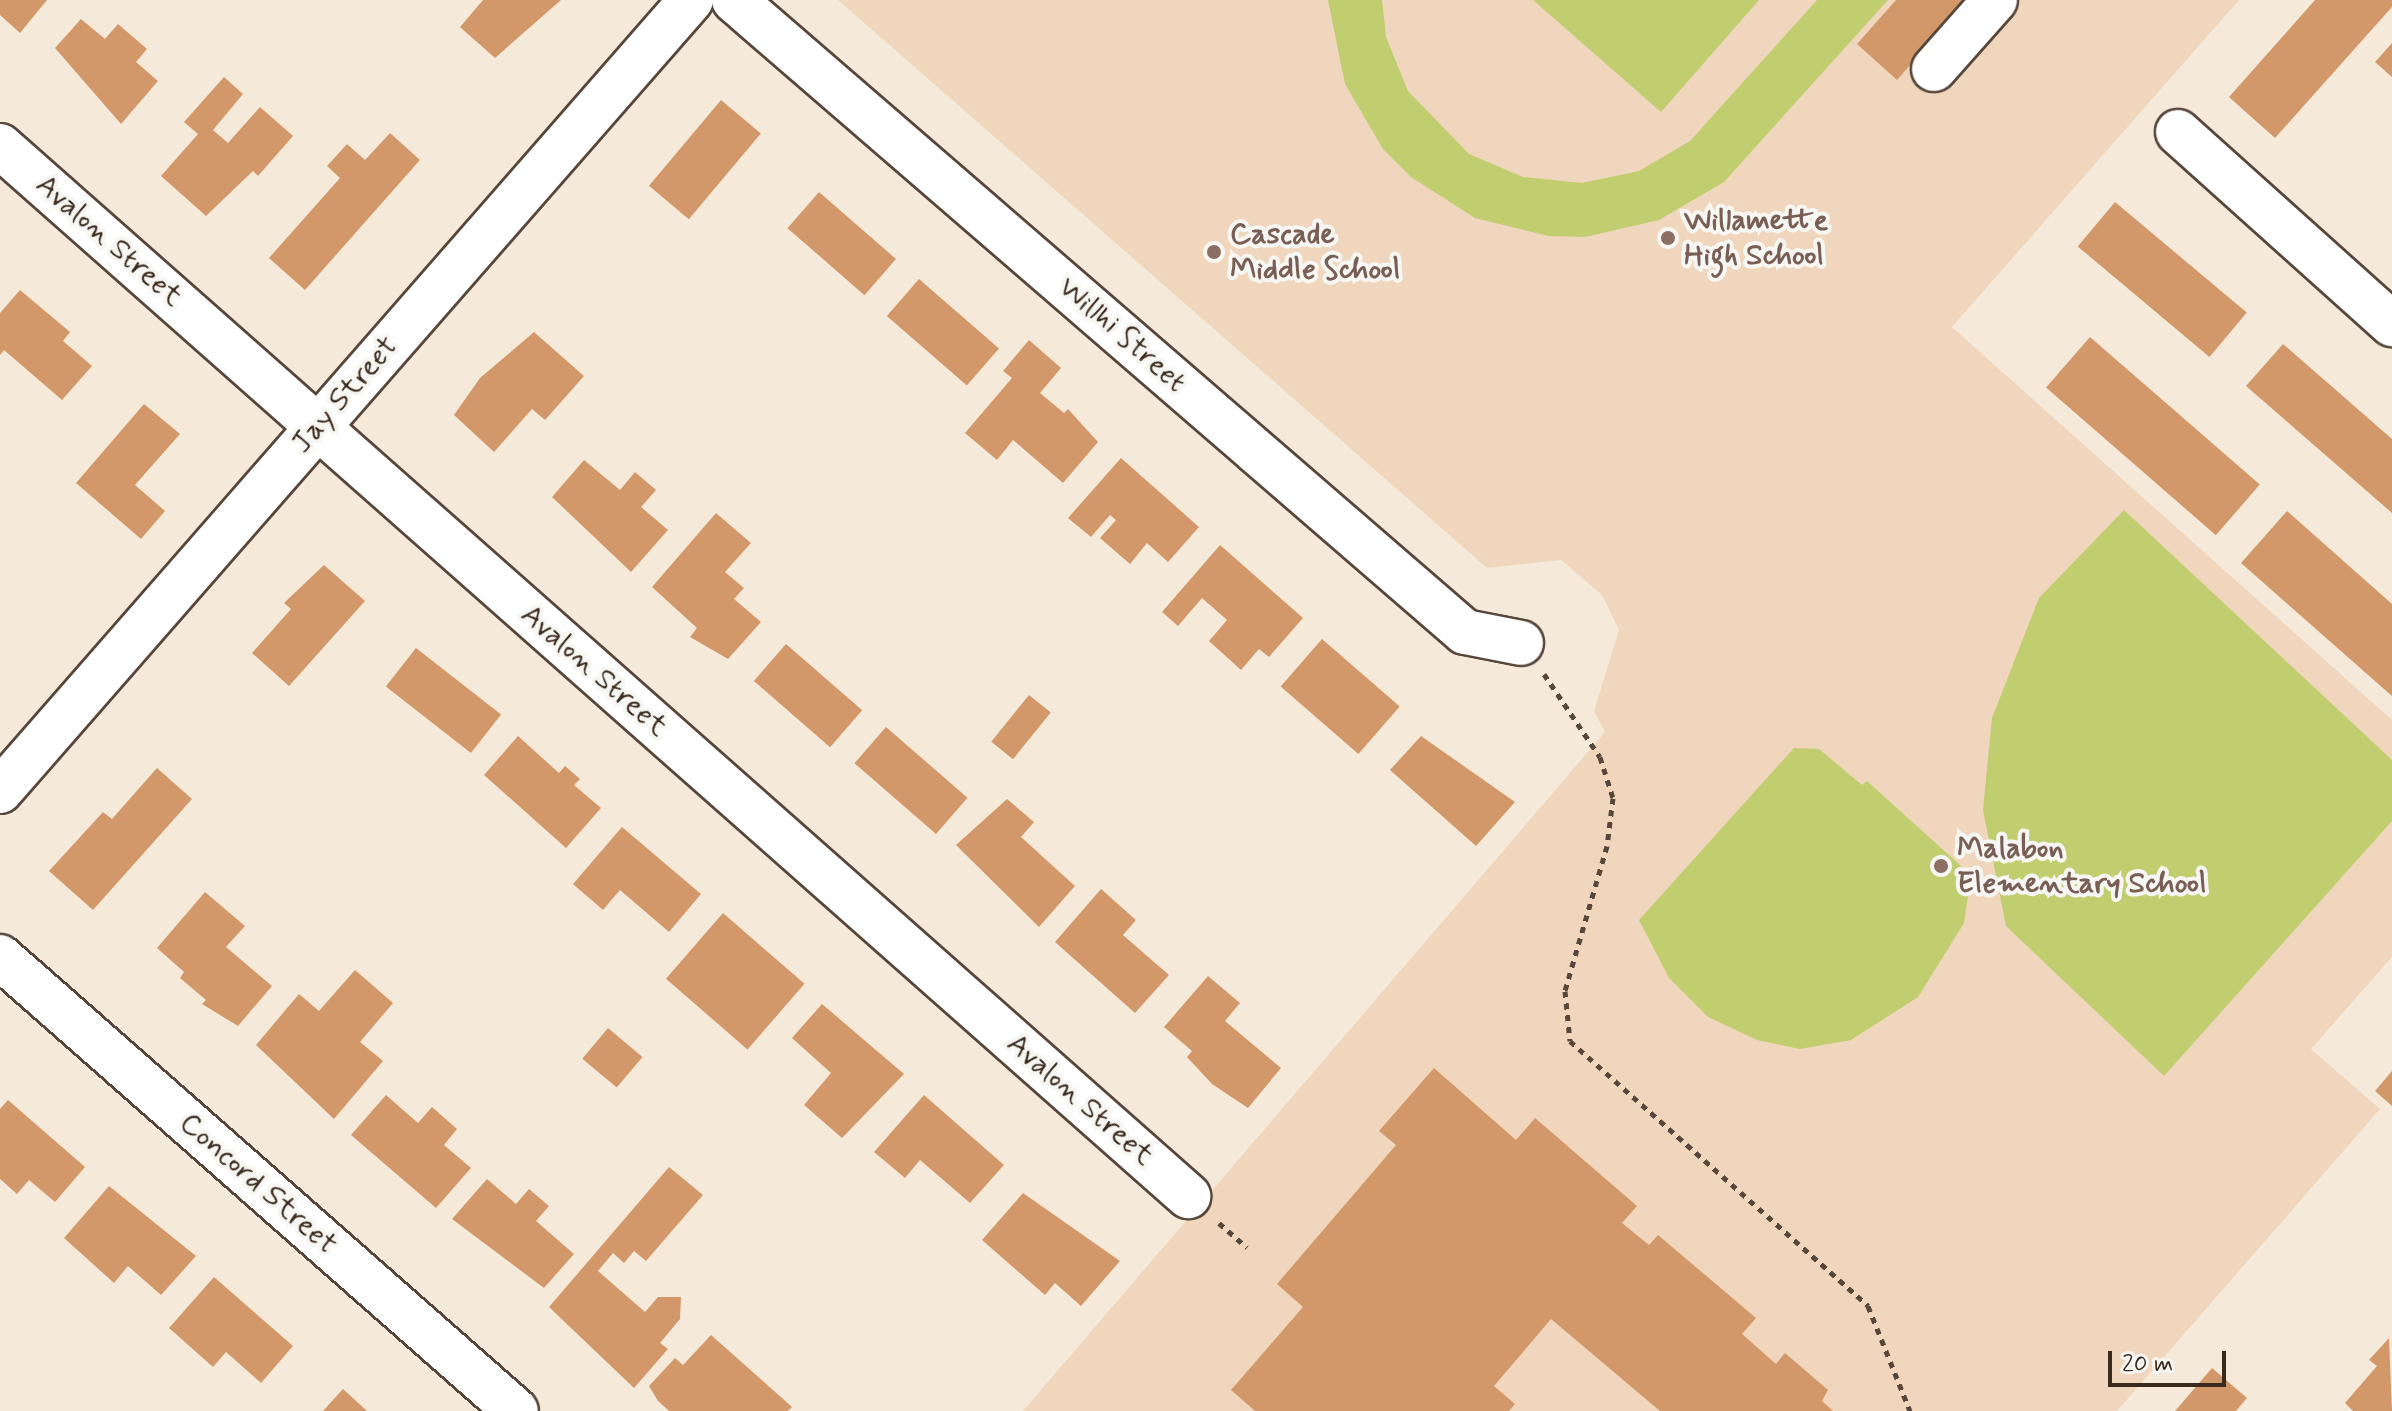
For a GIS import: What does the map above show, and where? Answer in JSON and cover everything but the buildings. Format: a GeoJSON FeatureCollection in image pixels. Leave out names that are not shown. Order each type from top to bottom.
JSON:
{"type":"FeatureCollection","features":[{"type":"Feature","properties":{"kind":"street","name":"Jay Street"},"geometry":{"type":"LineString","coordinates":[[0,791],[691,0]]}},
{"type":"Feature","properties":{"kind":"street","name":"Willhi Street"},"geometry":{"type":"LineString","coordinates":[[734,0],[1465,632],[1521,643]]}},
{"type":"Feature","properties":{"kind":"street"},"geometry":{"type":"LineString","coordinates":[[1934,69],[1995,0]]}},
{"type":"Feature","properties":{"kind":"street"},"geometry":{"type":"LineString","coordinates":[[2178,132],[2392,324]]}},
{"type":"Feature","properties":{"kind":"street","name":"Avalon Street"},"geometry":{"type":"LineString","coordinates":[[0,146],[1188,1196]]}},
{"type":"Feature","properties":{"kind":"street","name":"Concord Street"},"geometry":{"type":"LineString","coordinates":[[0,957],[508,1408]]}},
{"type":"Feature","properties":{"kind":"path"},"geometry":{"type":"LineString","coordinates":[[1521,643],[1586,731],[1613,798],[1607,846],[1565,991],[1570,1041],[1868,1306],[1910,1411]]}},
{"type":"Feature","properties":{"kind":"shaded area","name":"Malabon Elementary School"},"geometry":{"type":"Polygon","coordinates":[[[838,0],[2239,0],[1952,327],[2392,720],[2392,957],[2311,1049],[2380,1109],[2117,1411],[1023,1411],[1605,732],[1594,711],[1619,630],[1602,595],[1561,560],[1487,568],[838,0]]]}},
{"type":"Feature","properties":{"kind":"green space"},"geometry":{"type":"Polygon","coordinates":[[[1328,0],[1382,0],[1386,37],[1408,91],[1469,154],[1523,177],[1582,183],[1639,171],[1690,141],[1817,0],[1888,0],[1724,182],[1659,220],[1585,237],[1548,236],[1475,218],[1411,177],[1383,149],[1345,84],[1328,0]]]}},
{"type":"Feature","properties":{"kind":"green space"},"geometry":{"type":"Polygon","coordinates":[[[1533,0],[1759,0],[1661,112],[1533,0]]]}},
{"type":"Feature","properties":{"kind":"green space"},"geometry":{"type":"Polygon","coordinates":[[[2124,510],[2392,760],[2392,821],[2164,1076],[2006,926],[1983,810],[1992,718],[2039,598],[2124,510]]]}},
{"type":"Feature","properties":{"kind":"green space"},"geometry":{"type":"Polygon","coordinates":[[[1794,748],[1819,749],[1862,785],[1867,781],[1971,875],[1964,923],[1918,997],[1851,1040],[1800,1049],[1757,1040],[1708,1017],[1669,978],[1639,920],[1794,748]]]}},
{"type":"Feature","properties":{"kind":"place","name":"Willamette High School"},"geometry":{"type":"Point","coordinates":[1668,238]}},
{"type":"Feature","properties":{"kind":"place","name":"Cascade Middle School"},"geometry":{"type":"Point","coordinates":[1214,252]}},
{"type":"Feature","properties":{"kind":"place","name":"Malabon Elementary School"},"geometry":{"type":"Point","coordinates":[1941,866]}}]}
